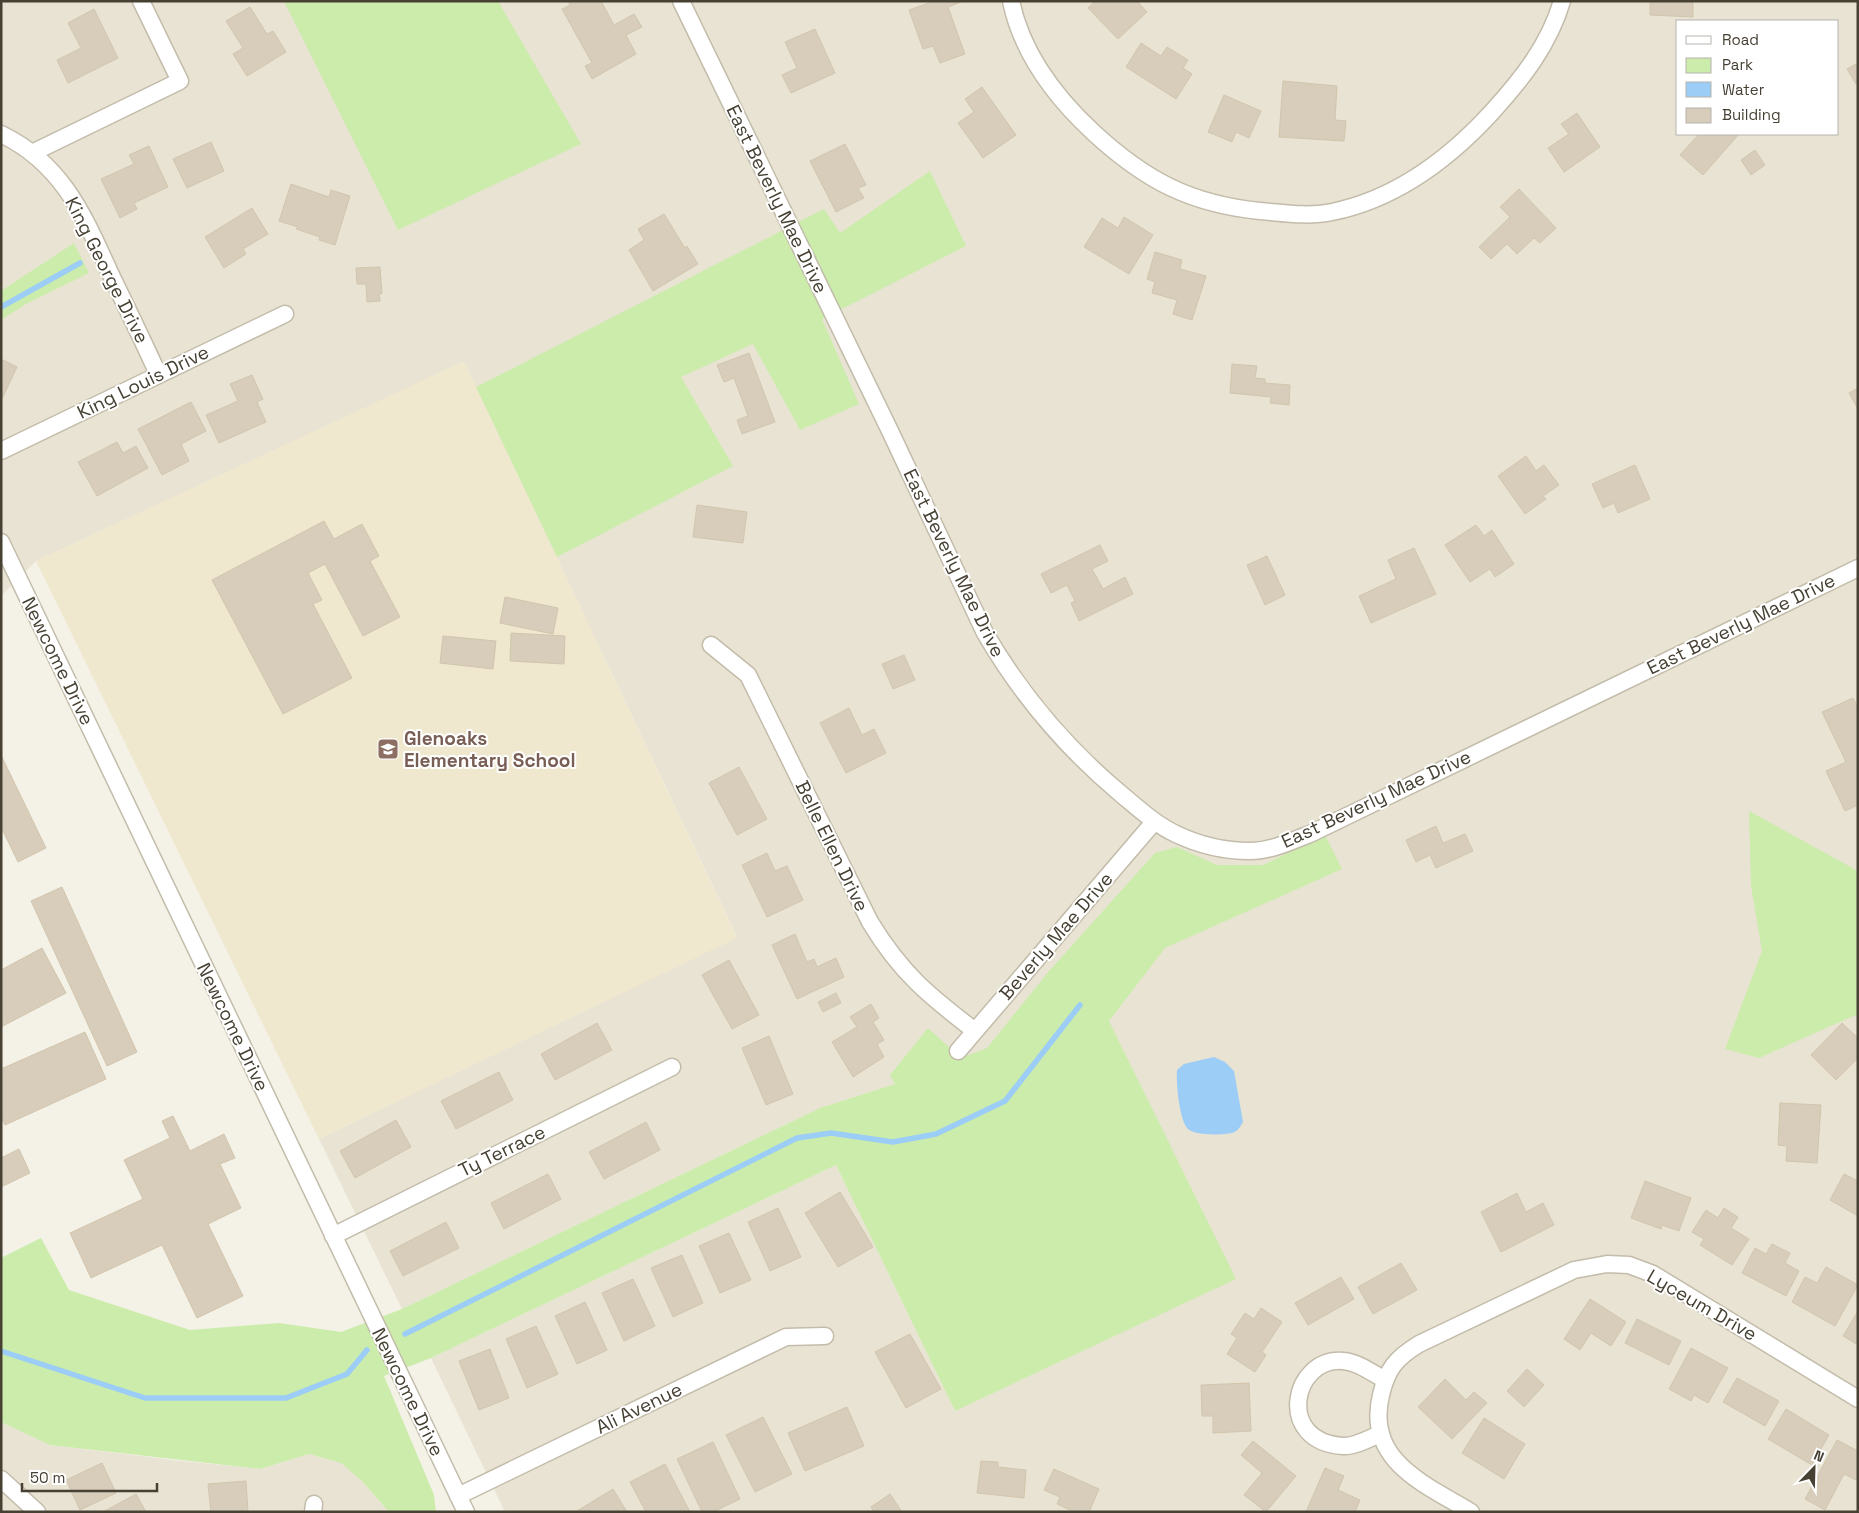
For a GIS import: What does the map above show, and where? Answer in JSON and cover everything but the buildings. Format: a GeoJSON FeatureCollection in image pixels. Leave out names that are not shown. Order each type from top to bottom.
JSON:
{"type":"FeatureCollection","features":[{"type":"Feature","properties":{"kind":"street"},"geometry":{"type":"LineString","coordinates":[[32,153],[180,81],[141,1]]}},
{"type":"Feature","properties":{"kind":"street","name":"East Beverly Mae Drive"},"geometry":{"type":"LineString","coordinates":[[681,1],[890,431],[985,633],[1002,662],[1032,705],[1067,745],[1154,822],[1200,844],[1251,851],[1279,846],[1312,833],[1858,568]]}},
{"type":"Feature","properties":{"kind":"street"},"geometry":{"type":"LineString","coordinates":[[1011,1],[1015,23],[1038,68],[1068,109],[1123,160],[1155,181],[1181,194],[1209,203],[1236,208],[1303,215],[1331,212],[1363,203],[1397,189],[1434,167],[1456,148],[1518,82],[1547,40],[1562,1]]}},
{"type":"Feature","properties":{"kind":"street","name":"King George Drive"},"geometry":{"type":"LineString","coordinates":[[1,134],[32,153],[48,166],[77,204],[158,374]]}},
{"type":"Feature","properties":{"kind":"street","name":"King Louis Drive"},"geometry":{"type":"LineString","coordinates":[[1,451],[285,314]]}},
{"type":"Feature","properties":{"kind":"street","name":"Newcome Drive"},"geometry":{"type":"LineString","coordinates":[[1,542],[466,1512]]}},
{"type":"Feature","properties":{"kind":"street","name":"Belle Ellen Drive"},"geometry":{"type":"LineString","coordinates":[[710,645],[748,675],[870,922],[885,947],[924,992],[975,1031]]}},
{"type":"Feature","properties":{"kind":"street","name":"Beverly Mae Drive"},"geometry":{"type":"LineString","coordinates":[[958,1051],[1154,822]]}},
{"type":"Feature","properties":{"kind":"street","name":"Ty Terrace"},"geometry":{"type":"LineString","coordinates":[[333,1236],[672,1067]]}},
{"type":"Feature","properties":{"kind":"street","name":"Lyceum Drive"},"geometry":{"type":"LineString","coordinates":[[1380,1434],[1378,1417],[1385,1380],[1392,1365],[1402,1354],[1419,1344],[1574,1270],[1607,1264],[1629,1265],[1670,1282],[1858,1399]]}},
{"type":"Feature","properties":{"kind":"street","name":"Ali Avenue"},"geometry":{"type":"LineString","coordinates":[[458,1496],[786,1337],[825,1336]]}},
{"type":"Feature","properties":{"kind":"street"},"geometry":{"type":"LineString","coordinates":[[1385,1380],[1356,1364],[1342,1361],[1327,1364],[1314,1371],[1303,1383],[1297,1402],[1297,1413],[1302,1425],[1323,1442],[1345,1446],[1380,1434],[1395,1462],[1407,1473],[1471,1512]]}},
{"type":"Feature","properties":{"kind":"street"},"geometry":{"type":"LineString","coordinates":[[1,1479],[37,1512]]}},
{"type":"Feature","properties":{"kind":"shaded area"},"geometry":{"type":"Polygon","coordinates":[[[1,1],[1858,1],[1858,1512],[505,1512],[431,1358],[836,1165],[955,1411],[1236,1278],[980,1057],[820,1108],[402,1309],[319,1139],[737,937],[464,362],[36,561],[1,596],[1,1]]]}},
{"type":"Feature","properties":{"kind":"shaded area","name":"Glenoaks Elementary School"},"geometry":{"type":"Polygon","coordinates":[[[464,361],[737,938],[319,1139],[36,561],[464,361]]]}},
{"type":"Feature","properties":{"kind":"shaded area"},"geometry":{"type":"Polygon","coordinates":[[[1,1422],[50,1445],[173,1460],[260,1469],[309,1454],[341,1463],[362,1481],[389,1512],[1,1512],[1,1422]]]}},
{"type":"Feature","properties":{"kind":"green space"},"geometry":{"type":"Polygon","coordinates":[[[284,1],[498,1],[581,144],[398,230],[284,1]]]}},
{"type":"Feature","properties":{"kind":"green space"},"geometry":{"type":"Polygon","coordinates":[[[930,171],[966,246],[822,319],[859,404],[800,430],[753,344],[681,377],[733,466],[557,557],[476,387],[824,209],[840,233],[930,171]]]}},
{"type":"Feature","properties":{"kind":"green space"},"geometry":{"type":"Polygon","coordinates":[[[74,243],[89,273],[26,304],[1,320],[1,291],[74,243]]]}},
{"type":"Feature","properties":{"kind":"green space"},"geometry":{"type":"Polygon","coordinates":[[[1749,811],[1858,871],[1858,1014],[1759,1058],[1725,1049],[1762,951],[1751,886],[1749,811]]]}},
{"type":"Feature","properties":{"kind":"green space"},"geometry":{"type":"Polygon","coordinates":[[[1325,835],[1342,869],[1165,948],[1109,1021],[1236,1279],[955,1411],[836,1165],[431,1358],[384,1376],[434,1495],[436,1512],[389,1512],[362,1481],[341,1463],[309,1454],[260,1469],[50,1445],[1,1422],[1,1258],[41,1238],[69,1290],[190,1330],[279,1323],[341,1332],[402,1309],[820,1108],[895,1084],[890,1075],[928,1028],[961,1058],[987,1048],[1050,970],[1155,853],[1177,847],[1217,865],[1263,865],[1325,835]]]}},
{"type":"Feature","properties":{"kind":"water"},"geometry":{"type":"Polygon","coordinates":[[[1214,1057],[1225,1062],[1234,1071],[1243,1122],[1232,1133],[1202,1134],[1190,1131],[1184,1123],[1180,1108],[1177,1070],[1184,1064],[1214,1057]]]}},
{"type":"Feature","properties":{"kind":"waterway"},"geometry":{"type":"LineString","coordinates":[[1,307],[80,263]]}},
{"type":"Feature","properties":{"kind":"waterway"},"geometry":{"type":"LineString","coordinates":[[405,1334],[797,1138],[831,1133],[893,1142],[936,1134],[1005,1101],[1080,1005]]}},
{"type":"Feature","properties":{"kind":"waterway"},"geometry":{"type":"LineString","coordinates":[[1,1351],[145,1398],[286,1398],[347,1374],[367,1350]]}},
{"type":"Feature","properties":{"kind":"place","name":"Glenoaks Elementary School"},"geometry":{"type":"Point","coordinates":[388,749]}}]}
